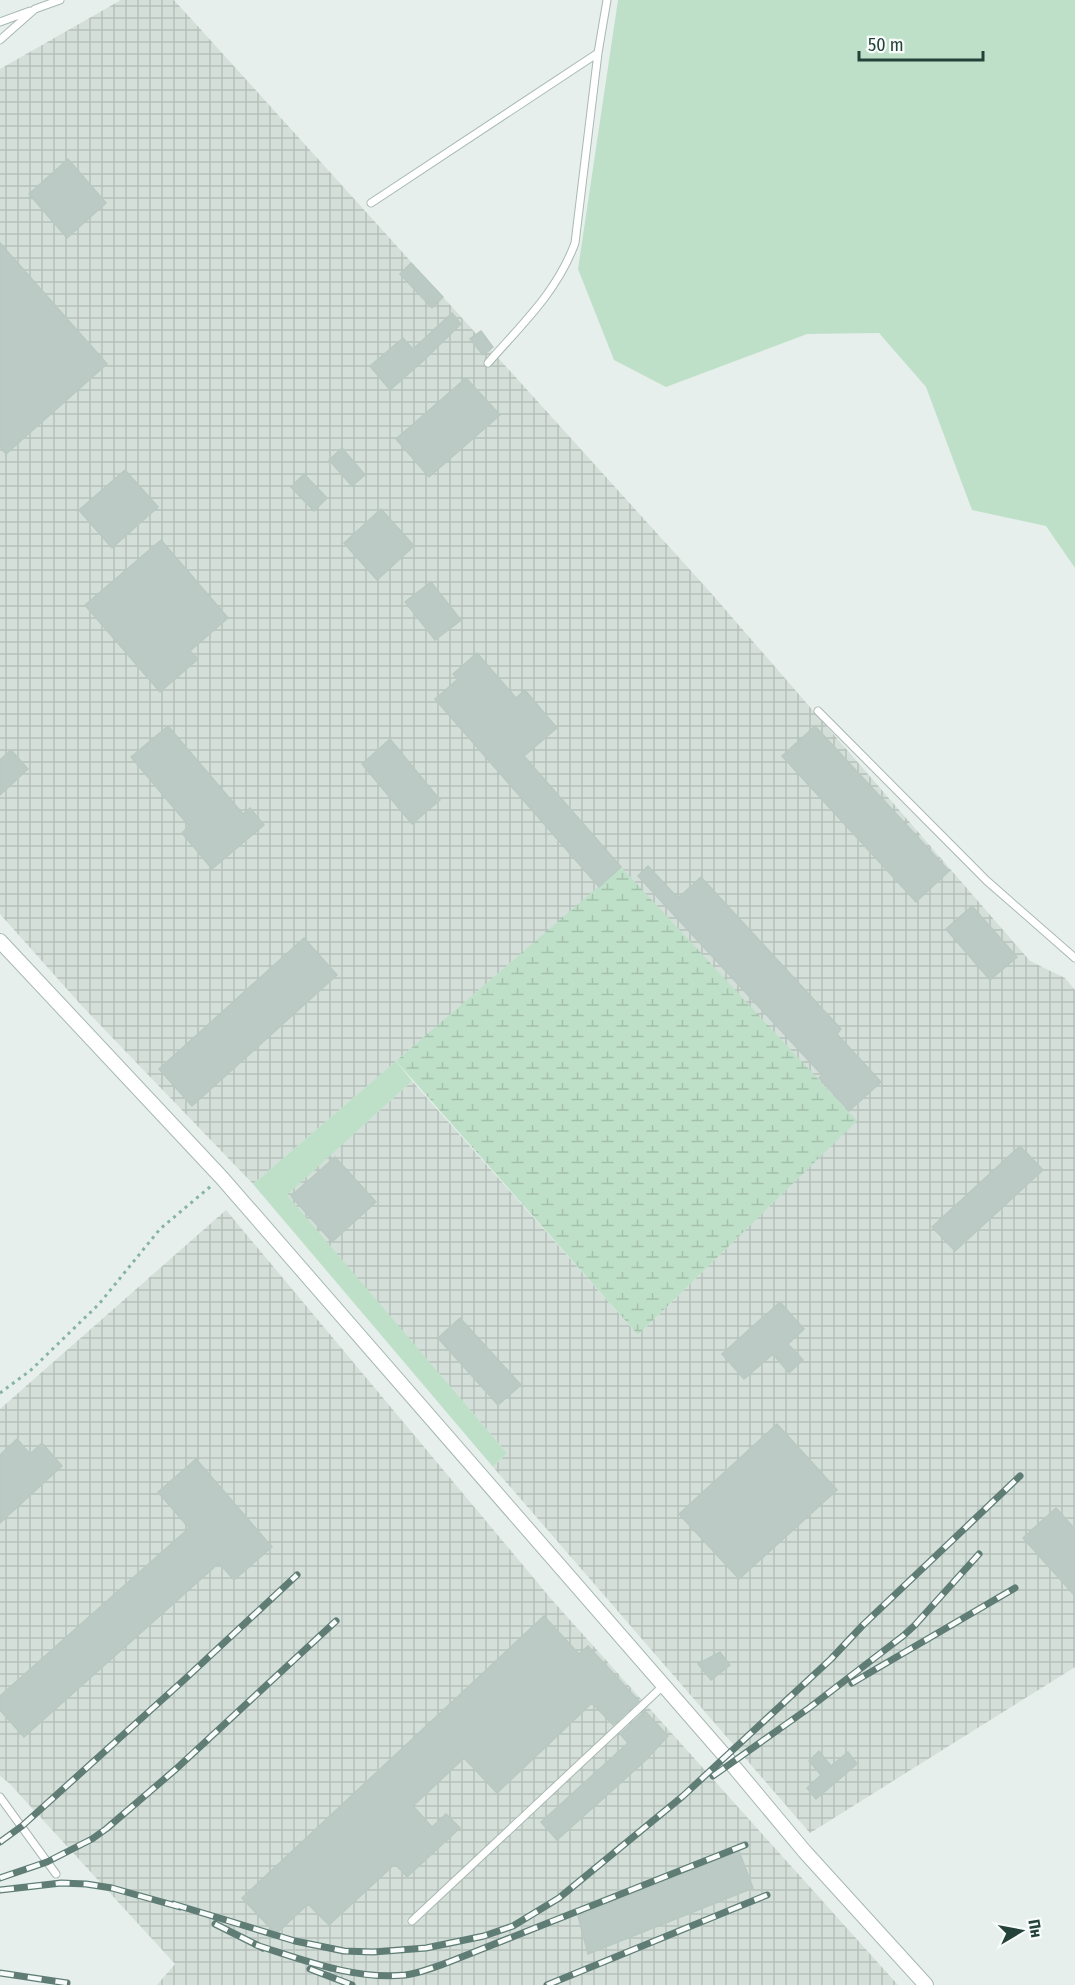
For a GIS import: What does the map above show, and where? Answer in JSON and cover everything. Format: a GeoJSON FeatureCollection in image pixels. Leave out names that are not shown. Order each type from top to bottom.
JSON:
{"type":"FeatureCollection","features":[{"type":"Feature","properties":{"kind":"street"},"geometry":{"type":"LineString","coordinates":[[0,941],[222,1178],[664,1685],[805,1852],[926,1985]]}},
{"type":"Feature","properties":{"kind":"lane"},"geometry":{"type":"LineString","coordinates":[[0,22],[60,0]]}},
{"type":"Feature","properties":{"kind":"lane"},"geometry":{"type":"LineString","coordinates":[[488,363],[554,287],[567,266],[575,243],[598,53],[608,0]]}},
{"type":"Feature","properties":{"kind":"lane"},"geometry":{"type":"LineString","coordinates":[[0,40],[36,9]]}},
{"type":"Feature","properties":{"kind":"lane"},"geometry":{"type":"LineString","coordinates":[[371,203],[598,53]]}},
{"type":"Feature","properties":{"kind":"lane"},"geometry":{"type":"LineString","coordinates":[[818,711],[987,881],[1075,958]]}},
{"type":"Feature","properties":{"kind":"lane"},"geometry":{"type":"LineString","coordinates":[[412,1921],[664,1685]]}},
{"type":"Feature","properties":{"kind":"lane"},"geometry":{"type":"LineString","coordinates":[[0,1797],[56,1874]]}},
{"type":"Feature","properties":{"kind":"path"},"geometry":{"type":"LineString","coordinates":[[0,1393],[31,1370],[99,1304],[160,1229],[222,1178]]}},
{"type":"Feature","properties":{"kind":"shaded area"},"geometry":{"type":"Polygon","coordinates":[[[121,0],[174,0],[711,593],[1030,961],[1065,978],[1075,990],[1075,1667],[810,1833],[493,1467],[507,1453],[286,1195],[412,1081],[638,1335],[856,1121],[621,868],[253,1184],[82,1006],[0,914],[0,69],[121,0]]]}},
{"type":"Feature","properties":{"kind":"shaded area"},"geometry":{"type":"Polygon","coordinates":[[[226,1210],[552,1600],[898,1985],[157,1985],[175,1964],[9,1783],[0,1776],[0,1409],[226,1210]]]}},
{"type":"Feature","properties":{"kind":"green space"},"geometry":{"type":"Polygon","coordinates":[[[618,0],[1075,0],[1075,568],[1046,526],[972,510],[926,387],[879,333],[807,334],[666,387],[614,360],[578,269],[618,0]]]}},
{"type":"Feature","properties":{"kind":"green space"},"geometry":{"type":"Polygon","coordinates":[[[621,867],[857,1121],[638,1335],[396,1061],[621,867]]]}},
{"type":"Feature","properties":{"kind":"green space"},"geometry":{"type":"Polygon","coordinates":[[[396,1061],[412,1081],[287,1195],[507,1453],[493,1467],[253,1184],[396,1061]]]}},
{"type":"Feature","properties":{"kind":"building"},"geometry":{"type":"Polygon","coordinates":[[[68,159],[106,203],[67,238],[29,194],[68,159]]]}},
{"type":"Feature","properties":{"kind":"building"},"geometry":{"type":"Polygon","coordinates":[[[0,243],[107,364],[6,454],[0,447],[0,243]]]}},
{"type":"Feature","properties":{"kind":"building"},"geometry":{"type":"Polygon","coordinates":[[[411,263],[443,297],[432,308],[400,274],[411,263]]]}},
{"type":"Feature","properties":{"kind":"building"},"geometry":{"type":"Polygon","coordinates":[[[452,313],[461,324],[390,390],[370,366],[403,338],[413,349],[452,313]]]}},
{"type":"Feature","properties":{"kind":"building"},"geometry":{"type":"Polygon","coordinates":[[[481,331],[493,347],[483,355],[470,339],[481,331]]]}},
{"type":"Feature","properties":{"kind":"building"},"geometry":{"type":"Polygon","coordinates":[[[466,378],[500,415],[429,477],[396,439],[466,378]]]}},
{"type":"Feature","properties":{"kind":"building"},"geometry":{"type":"Polygon","coordinates":[[[342,448],[365,475],[352,486],[329,460],[342,448]]]}},
{"type":"Feature","properties":{"kind":"building"},"geometry":{"type":"Polygon","coordinates":[[[125,470],[158,507],[112,548],[79,510],[125,470]]]}},
{"type":"Feature","properties":{"kind":"building"},"geometry":{"type":"Polygon","coordinates":[[[304,474],[327,498],[314,511],[291,487],[304,474]]]}},
{"type":"Feature","properties":{"kind":"building"},"geometry":{"type":"Polygon","coordinates":[[[381,509],[414,546],[377,580],[344,543],[381,509]]]}},
{"type":"Feature","properties":{"kind":"building"},"geometry":{"type":"Polygon","coordinates":[[[161,540],[228,618],[190,651],[198,659],[160,692],[85,605],[161,540]]]}},
{"type":"Feature","properties":{"kind":"building"},"geometry":{"type":"Polygon","coordinates":[[[431,582],[461,620],[435,640],[405,602],[431,582]]]}},
{"type":"Feature","properties":{"kind":"building"},"geometry":{"type":"Polygon","coordinates":[[[477,653],[516,698],[525,690],[557,728],[524,756],[621,867],[599,887],[435,699],[458,679],[453,674],[477,653]]]}},
{"type":"Feature","properties":{"kind":"building"},"geometry":{"type":"Polygon","coordinates":[[[168,726],[243,814],[250,808],[264,825],[212,869],[182,833],[189,826],[131,757],[168,726]]]}},
{"type":"Feature","properties":{"kind":"building"},"geometry":{"type":"Polygon","coordinates":[[[815,726],[949,871],[916,902],[782,756],[815,726]]]}},
{"type":"Feature","properties":{"kind":"building"},"geometry":{"type":"Polygon","coordinates":[[[390,739],[440,800],[412,824],[362,764],[390,739]]]}},
{"type":"Feature","properties":{"kind":"building"},"geometry":{"type":"Polygon","coordinates":[[[11,750],[28,769],[0,795],[0,760],[11,750]]]}},
{"type":"Feature","properties":{"kind":"building"},"geometry":{"type":"Polygon","coordinates":[[[648,866],[678,898],[701,877],[841,1029],[837,1034],[881,1082],[849,1111],[819,1078],[822,1075],[638,876],[648,866]]]}},
{"type":"Feature","properties":{"kind":"building"},"geometry":{"type":"Polygon","coordinates":[[[972,906],[1017,957],[990,980],[946,929],[972,906]]]}},
{"type":"Feature","properties":{"kind":"building"},"geometry":{"type":"Polygon","coordinates":[[[304,938],[337,975],[192,1106],[159,1069],[304,938]]]}},
{"type":"Feature","properties":{"kind":"building"},"geometry":{"type":"Polygon","coordinates":[[[1020,1146],[1043,1170],[955,1251],[932,1227],[1020,1146]]]}},
{"type":"Feature","properties":{"kind":"building"},"geometry":{"type":"Polygon","coordinates":[[[335,1157],[376,1202],[332,1242],[291,1196],[335,1157]]]}},
{"type":"Feature","properties":{"kind":"building"},"geometry":{"type":"Polygon","coordinates":[[[780,1302],[804,1329],[788,1344],[803,1360],[789,1373],[773,1354],[744,1379],[722,1354],[780,1302]]]}},
{"type":"Feature","properties":{"kind":"building"},"geometry":{"type":"Polygon","coordinates":[[[460,1318],[521,1385],[498,1405],[438,1338],[460,1318]]]}},
{"type":"Feature","properties":{"kind":"building"},"geometry":{"type":"Polygon","coordinates":[[[777,1424],[837,1490],[739,1579],[679,1514],[777,1424]]]}},
{"type":"Feature","properties":{"kind":"building"},"geometry":{"type":"Polygon","coordinates":[[[17,1439],[30,1454],[42,1443],[62,1466],[0,1523],[0,1455],[17,1439]]]}},
{"type":"Feature","properties":{"kind":"building"},"geometry":{"type":"Polygon","coordinates":[[[196,1459],[272,1547],[234,1580],[219,1563],[24,1737],[0,1710],[0,1696],[189,1528],[158,1492],[196,1459]]]}},
{"type":"Feature","properties":{"kind":"building"},"geometry":{"type":"Polygon","coordinates":[[[1056,1508],[1075,1529],[1075,1596],[1023,1538],[1056,1508]]]}},
{"type":"Feature","properties":{"kind":"building"},"geometry":{"type":"Polygon","coordinates":[[[544,1616],[579,1654],[588,1646],[639,1701],[613,1725],[592,1703],[497,1793],[464,1758],[413,1806],[432,1827],[446,1814],[460,1828],[407,1877],[395,1864],[329,1925],[308,1904],[276,1934],[242,1898],[544,1616]]]}},
{"type":"Feature","properties":{"kind":"building"},"geometry":{"type":"Polygon","coordinates":[[[720,1652],[730,1665],[711,1680],[698,1664],[720,1652]]]}},
{"type":"Feature","properties":{"kind":"building"},"geometry":{"type":"Polygon","coordinates":[[[645,1711],[668,1736],[646,1760],[557,1840],[541,1822],[628,1743],[620,1734],[645,1711]]]}},
{"type":"Feature","properties":{"kind":"building"},"geometry":{"type":"Polygon","coordinates":[[[819,1751],[831,1766],[848,1752],[857,1764],[816,1799],[807,1788],[821,1775],[809,1761],[819,1751]]]}},
{"type":"Feature","properties":{"kind":"building"},"geometry":{"type":"Polygon","coordinates":[[[739,1851],[753,1888],[588,1954],[578,1916],[739,1851]]]}},
{"type":"Feature","properties":{"kind":"railway"},"geometry":{"type":"LineString","coordinates":[[173,1904],[295,1941],[344,1951],[373,1952],[426,1948],[484,1936],[513,1926],[559,1898],[683,1796],[831,1659],[863,1625],[1020,1476]]}},
{"type":"Feature","properties":{"kind":"railway"},"geometry":{"type":"LineString","coordinates":[[713,1776],[809,1708],[903,1636],[979,1554]]}},
{"type":"Feature","properties":{"kind":"railway"},"geometry":{"type":"LineString","coordinates":[[0,1842],[22,1826],[297,1575]]}},
{"type":"Feature","properties":{"kind":"railway"},"geometry":{"type":"LineString","coordinates":[[852,1683],[1015,1588]]}},
{"type":"Feature","properties":{"kind":"railway"},"geometry":{"type":"LineString","coordinates":[[0,1878],[47,1862],[92,1839],[106,1829],[176,1769],[336,1621]]}},
{"type":"Feature","properties":{"kind":"railway"},"geometry":{"type":"LineString","coordinates":[[256,1945],[348,1972],[386,1976],[411,1974],[449,1962],[745,1845]]}},
{"type":"Feature","properties":{"kind":"railway"},"geometry":{"type":"LineString","coordinates":[[0,1890],[61,1883],[86,1884],[112,1888],[180,1907]]}},
{"type":"Feature","properties":{"kind":"railway"},"geometry":{"type":"LineString","coordinates":[[547,1985],[767,1895]]}},
{"type":"Feature","properties":{"kind":"railway"},"geometry":{"type":"LineString","coordinates":[[215,1924],[263,1948]]}},
{"type":"Feature","properties":{"kind":"railway"},"geometry":{"type":"LineString","coordinates":[[310,1969],[352,1985]]}},
{"type":"Feature","properties":{"kind":"railway"},"geometry":{"type":"LineString","coordinates":[[0,1973],[67,1983]]}}]}
